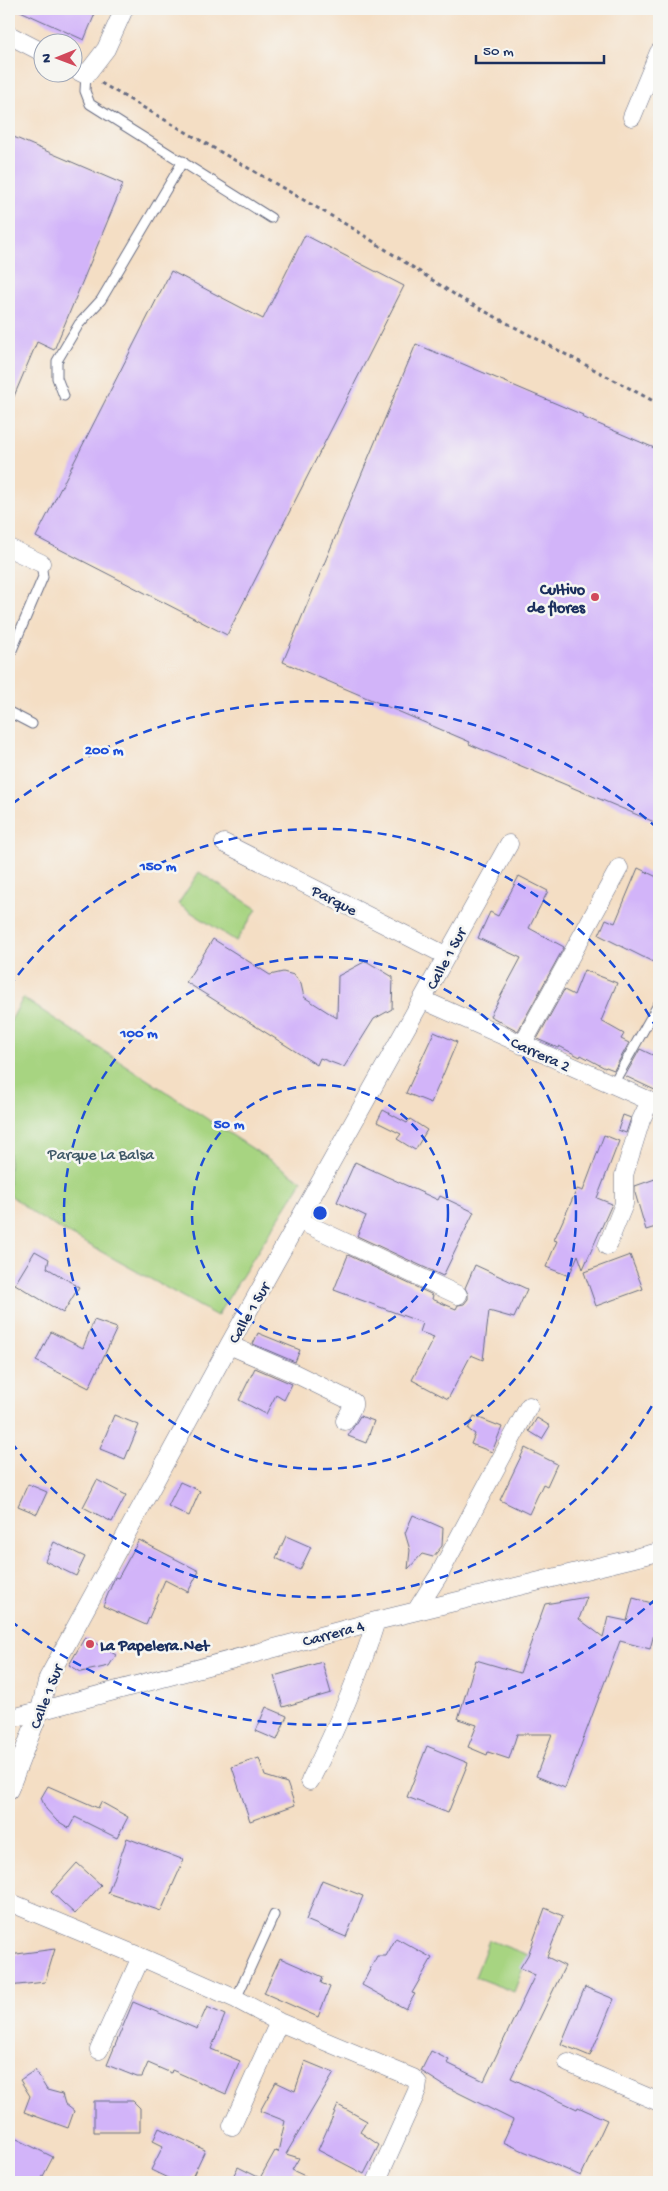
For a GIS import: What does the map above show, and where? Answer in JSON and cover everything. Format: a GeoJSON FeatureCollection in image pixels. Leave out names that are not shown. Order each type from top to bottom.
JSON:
{"type":"FeatureCollection","features":[{"type":"Feature","properties":{"kind":"street"},"geometry":{"type":"LineString","coordinates":[[82,69],[106,49],[124,9]]}},
{"type":"Feature","properties":{"kind":"street"},"geometry":{"type":"LineString","coordinates":[[9,34],[32,47]]}},
{"type":"Feature","properties":{"kind":"street"},"geometry":{"type":"LineString","coordinates":[[632,117],[659,52]]}},
{"type":"Feature","properties":{"kind":"street"},"geometry":{"type":"LineString","coordinates":[[9,548],[41,563]]}},
{"type":"Feature","properties":{"kind":"street","name":"Parque"},"geometry":{"type":"LineString","coordinates":[[224,843],[446,955]]}},
{"type":"Feature","properties":{"kind":"street","name":"Calle 1 Sur"},"geometry":{"type":"LineString","coordinates":[[9,1790],[40,1710],[48,1678],[229,1345],[509,844]]}},
{"type":"Feature","properties":{"kind":"street"},"geometry":{"type":"LineString","coordinates":[[522,1045],[619,868]]}},
{"type":"Feature","properties":{"kind":"street","name":"Carrera 2"},"geometry":{"type":"LineString","coordinates":[[423,1000],[655,1103]]}},
{"type":"Feature","properties":{"kind":"street"},"geometry":{"type":"LineString","coordinates":[[608,1246],[624,1204],[624,1175],[641,1120],[655,1103]]}},
{"type":"Feature","properties":{"kind":"street"},"geometry":{"type":"LineString","coordinates":[[300,1221],[458,1295]]}},
{"type":"Feature","properties":{"kind":"street"},"geometry":{"type":"LineString","coordinates":[[229,1345],[296,1374],[353,1402],[345,1421]]}},
{"type":"Feature","properties":{"kind":"street"},"geometry":{"type":"LineString","coordinates":[[416,1611],[440,1573],[529,1406]]}},
{"type":"Feature","properties":{"kind":"street","name":"Carrera 4"},"geometry":{"type":"LineString","coordinates":[[9,1719],[376,1621],[659,1552]]}},
{"type":"Feature","properties":{"kind":"street"},"geometry":{"type":"LineString","coordinates":[[310,1781],[331,1738],[369,1645],[376,1621]]}},
{"type":"Feature","properties":{"kind":"street"},"geometry":{"type":"LineString","coordinates":[[9,1902],[141,1957],[236,1999],[279,2022],[413,2078],[418,2083],[417,2091],[377,2180]]}},
{"type":"Feature","properties":{"kind":"street"},"geometry":{"type":"LineString","coordinates":[[100,2050],[141,1957]]}},
{"type":"Feature","properties":{"kind":"street"},"geometry":{"type":"LineString","coordinates":[[232,2126],[279,2022]]}},
{"type":"Feature","properties":{"kind":"street"},"geometry":{"type":"LineString","coordinates":[[568,2063],[659,2102]]}},
{"type":"Feature","properties":{"kind":"lane"},"geometry":{"type":"LineString","coordinates":[[82,81],[90,104],[271,218]]}},
{"type":"Feature","properties":{"kind":"lane"},"geometry":{"type":"LineString","coordinates":[[64,396],[57,378],[58,361],[79,324],[101,300],[183,161]]}},
{"type":"Feature","properties":{"kind":"lane"},"geometry":{"type":"LineString","coordinates":[[9,657],[43,577],[41,563]]}},
{"type":"Feature","properties":{"kind":"lane"},"geometry":{"type":"LineString","coordinates":[[9,712],[32,724]]}},
{"type":"Feature","properties":{"kind":"lane"},"geometry":{"type":"LineString","coordinates":[[613,1084],[659,1003]]}},
{"type":"Feature","properties":{"kind":"lane"},"geometry":{"type":"LineString","coordinates":[[236,1999],[274,1915]]}},
{"type":"Feature","properties":{"kind":"path"},"geometry":{"type":"LineString","coordinates":[[82,72],[354,230],[460,298],[659,404]]}},
{"type":"Feature","properties":{"kind":"green space"},"geometry":{"type":"Polygon","coordinates":[[[199,872],[257,909],[236,941],[178,904],[199,872]]]}},
{"type":"Feature","properties":{"kind":"green space","name":"Parque La Balsa"},"geometry":{"type":"Polygon","coordinates":[[[23,998],[302,1181],[217,1316],[37,1216],[9,1194],[9,1024],[23,998]]]}},
{"type":"Feature","properties":{"kind":"green space"},"geometry":{"type":"Polygon","coordinates":[[[489,1940],[528,1955],[514,1992],[475,1977],[489,1940]]]}},
{"type":"Feature","properties":{"kind":"building"},"geometry":{"type":"Polygon","coordinates":[[[16,9],[97,9],[84,40],[82,39],[82,32],[66,32],[16,9]]]}},
{"type":"Feature","properties":{"kind":"building"},"geometry":{"type":"Polygon","coordinates":[[[9,135],[123,184],[54,350],[37,342],[9,408],[9,135]]]}},
{"type":"Feature","properties":{"kind":"building"},"geometry":{"type":"Polygon","coordinates":[[[305,235],[404,286],[227,635],[36,537],[171,271],[263,319],[305,235]]]}},
{"type":"Feature","properties":{"kind":"building"},"geometry":{"type":"Polygon","coordinates":[[[416,344],[583,415],[582,417],[659,450],[659,824],[469,744],[470,742],[283,662],[416,344]]]}},
{"type":"Feature","properties":{"kind":"building"},"geometry":{"type":"Polygon","coordinates":[[[638,868],[659,878],[659,965],[599,935],[606,919],[615,923],[638,868]]]}},
{"type":"Feature","properties":{"kind":"building"},"geometry":{"type":"Polygon","coordinates":[[[519,876],[548,891],[529,928],[564,947],[518,1031],[490,1016],[521,958],[478,938],[490,912],[498,916],[519,876]]]}},
{"type":"Feature","properties":{"kind":"building"},"geometry":{"type":"Polygon","coordinates":[[[213,939],[270,975],[283,972],[294,975],[301,984],[304,997],[337,1018],[338,976],[366,961],[393,977],[392,1009],[374,1019],[344,1067],[320,1058],[317,1065],[186,982],[213,939]]]}},
{"type":"Feature","properties":{"kind":"building"},"geometry":{"type":"Polygon","coordinates":[[[584,970],[617,983],[601,1021],[624,1034],[621,1039],[629,1043],[614,1070],[605,1068],[559,1046],[558,1048],[537,1039],[564,990],[574,995],[584,970]]]}},
{"type":"Feature","properties":{"kind":"building"},"geometry":{"type":"Polygon","coordinates":[[[434,1032],[457,1042],[431,1103],[406,1093],[434,1032]]]}},
{"type":"Feature","properties":{"kind":"building"},"geometry":{"type":"Polygon","coordinates":[[[640,1049],[659,1058],[659,1092],[625,1076],[640,1049]]]}},
{"type":"Feature","properties":{"kind":"building"},"geometry":{"type":"Polygon","coordinates":[[[383,1110],[407,1123],[410,1119],[427,1130],[415,1150],[397,1139],[401,1134],[377,1122],[383,1110]]]}},
{"type":"Feature","properties":{"kind":"building"},"geometry":{"type":"Polygon","coordinates":[[[623,1115],[631,1118],[626,1133],[618,1130],[623,1115]]]}},
{"type":"Feature","properties":{"kind":"building"},"geometry":{"type":"Polygon","coordinates":[[[604,1135],[619,1141],[597,1198],[612,1204],[583,1269],[578,1255],[569,1276],[546,1267],[557,1241],[554,1240],[577,1189],[583,1191],[604,1135]]]}},
{"type":"Feature","properties":{"kind":"building"},"geometry":{"type":"Polygon","coordinates":[[[355,1162],[438,1200],[440,1196],[474,1212],[443,1276],[357,1236],[366,1216],[337,1202],[355,1162]]]}},
{"type":"Feature","properties":{"kind":"building"},"geometry":{"type":"Polygon","coordinates":[[[655,1179],[659,1191],[659,1226],[646,1230],[635,1193],[635,1186],[655,1179]]]}},
{"type":"Feature","properties":{"kind":"building"},"geometry":{"type":"Polygon","coordinates":[[[35,1251],[49,1259],[47,1268],[79,1287],[63,1313],[15,1284],[35,1251]]]}},
{"type":"Feature","properties":{"kind":"building"},"geometry":{"type":"Polygon","coordinates":[[[348,1255],[433,1295],[432,1299],[456,1309],[458,1305],[464,1304],[468,1299],[465,1288],[475,1265],[527,1289],[514,1318],[489,1311],[483,1360],[471,1355],[448,1399],[412,1380],[434,1337],[420,1332],[423,1323],[334,1290],[348,1255]]]}},
{"type":"Feature","properties":{"kind":"building"},"geometry":{"type":"Polygon","coordinates":[[[630,1255],[643,1289],[596,1306],[584,1272],[630,1255]]]}},
{"type":"Feature","properties":{"kind":"building"},"geometry":{"type":"Polygon","coordinates":[[[94,1320],[117,1328],[89,1388],[36,1361],[51,1332],[83,1348],[94,1320]]]}},
{"type":"Feature","properties":{"kind":"building"},"geometry":{"type":"Polygon","coordinates":[[[258,1333],[300,1350],[295,1362],[253,1344],[258,1333]]]}},
{"type":"Feature","properties":{"kind":"building"},"geometry":{"type":"Polygon","coordinates":[[[255,1368],[292,1384],[284,1400],[276,1395],[266,1414],[239,1400],[255,1368]]]}},
{"type":"Feature","properties":{"kind":"building"},"geometry":{"type":"Polygon","coordinates":[[[114,1415],[139,1425],[125,1459],[100,1449],[114,1415]]]}},
{"type":"Feature","properties":{"kind":"building"},"geometry":{"type":"Polygon","coordinates":[[[360,1416],[374,1421],[366,1443],[348,1436],[360,1416]]]}},
{"type":"Feature","properties":{"kind":"building"},"geometry":{"type":"Polygon","coordinates":[[[474,1416],[502,1427],[492,1452],[471,1444],[475,1434],[468,1429],[474,1416]]]}},
{"type":"Feature","properties":{"kind":"building"},"geometry":{"type":"Polygon","coordinates":[[[537,1418],[550,1426],[542,1439],[529,1431],[537,1418]]]}},
{"type":"Feature","properties":{"kind":"building"},"geometry":{"type":"Polygon","coordinates":[[[525,1448],[557,1464],[547,1486],[543,1484],[529,1514],[500,1500],[525,1448]]]}},
{"type":"Feature","properties":{"kind":"building"},"geometry":{"type":"Polygon","coordinates":[[[97,1480],[126,1495],[112,1522],[83,1507],[97,1480]]]}},
{"type":"Feature","properties":{"kind":"building"},"geometry":{"type":"Polygon","coordinates":[[[180,1482],[200,1491],[189,1516],[168,1506],[180,1482]]]}},
{"type":"Feature","properties":{"kind":"building"},"geometry":{"type":"Polygon","coordinates":[[[28,1484],[47,1492],[37,1514],[18,1506],[28,1484]]]}},
{"type":"Feature","properties":{"kind":"building"},"geometry":{"type":"Polygon","coordinates":[[[413,1515],[443,1528],[442,1546],[433,1557],[422,1554],[408,1569],[410,1550],[405,1533],[413,1515]]]}},
{"type":"Feature","properties":{"kind":"building"},"geometry":{"type":"Polygon","coordinates":[[[286,1536],[311,1547],[300,1570],[276,1558],[286,1536]]]}},
{"type":"Feature","properties":{"kind":"building"},"geometry":{"type":"Polygon","coordinates":[[[139,1540],[199,1571],[188,1592],[165,1580],[146,1625],[103,1606],[115,1577],[118,1578],[139,1540]]]}},
{"type":"Feature","properties":{"kind":"building"},"geometry":{"type":"Polygon","coordinates":[[[54,1542],[85,1557],[76,1576],[45,1561],[54,1542]]]}},
{"type":"Feature","properties":{"kind":"building"},"geometry":{"type":"Polygon","coordinates":[[[587,1597],[579,1619],[603,1637],[608,1617],[627,1621],[633,1598],[659,1605],[659,1615],[650,1649],[620,1641],[565,1788],[536,1776],[552,1734],[517,1734],[509,1759],[488,1752],[487,1755],[468,1747],[477,1725],[458,1719],[476,1660],[520,1673],[545,1604],[587,1597]]]}},
{"type":"Feature","properties":{"kind":"building"},"geometry":{"type":"Polygon","coordinates":[[[85,1637],[116,1655],[109,1666],[81,1672],[69,1665],[85,1637]]]}},
{"type":"Feature","properties":{"kind":"building"},"geometry":{"type":"Polygon","coordinates":[[[322,1662],[331,1693],[283,1707],[274,1676],[322,1662]]]}},
{"type":"Feature","properties":{"kind":"building"},"geometry":{"type":"Polygon","coordinates":[[[266,1707],[287,1716],[277,1740],[256,1731],[266,1707]]]}},
{"type":"Feature","properties":{"kind":"building"},"geometry":{"type":"Polygon","coordinates":[[[427,1746],[468,1763],[448,1813],[407,1797],[427,1746]]]}},
{"type":"Feature","properties":{"kind":"building"},"geometry":{"type":"Polygon","coordinates":[[[259,1758],[265,1776],[287,1783],[295,1805],[250,1821],[232,1767],[259,1758]]]}},
{"type":"Feature","properties":{"kind":"building"},"geometry":{"type":"Polygon","coordinates":[[[48,1786],[98,1808],[101,1802],[128,1817],[117,1838],[75,1817],[69,1828],[56,1820],[46,1809],[41,1798],[48,1786]]]}},
{"type":"Feature","properties":{"kind":"building"},"geometry":{"type":"Polygon","coordinates":[[[127,1838],[184,1860],[161,1911],[108,1893],[127,1838]]]}},
{"type":"Feature","properties":{"kind":"building"},"geometry":{"type":"Polygon","coordinates":[[[77,1863],[101,1885],[75,1914],[51,1892],[77,1863]]]}},
{"type":"Feature","properties":{"kind":"building"},"geometry":{"type":"Polygon","coordinates":[[[322,1880],[363,1896],[346,1937],[306,1920],[322,1880]]]}},
{"type":"Feature","properties":{"kind":"building"},"geometry":{"type":"Polygon","coordinates":[[[545,1908],[563,1916],[547,1957],[565,1966],[511,2078],[577,2109],[578,2107],[607,2120],[581,2176],[503,2142],[513,2120],[443,2085],[421,2071],[431,2051],[449,2060],[447,2063],[484,2081],[535,1975],[520,1968],[528,1955],[545,1908]]]}},
{"type":"Feature","properties":{"kind":"building"},"geometry":{"type":"Polygon","coordinates":[[[396,1938],[432,1958],[412,1993],[415,1994],[406,2009],[362,1985],[377,1956],[386,1956],[396,1938]]]}},
{"type":"Feature","properties":{"kind":"building"},"geometry":{"type":"Polygon","coordinates":[[[55,1949],[45,1982],[9,1986],[9,1955],[55,1949]]]}},
{"type":"Feature","properties":{"kind":"building"},"geometry":{"type":"Polygon","coordinates":[[[280,1958],[323,1977],[321,1983],[330,1987],[318,2017],[264,1993],[280,1958]]]}},
{"type":"Feature","properties":{"kind":"building"},"geometry":{"type":"Polygon","coordinates":[[[585,1987],[614,1999],[590,2056],[561,2044],[585,1987]]]}},
{"type":"Feature","properties":{"kind":"building"},"geometry":{"type":"Polygon","coordinates":[[[133,2002],[197,2029],[207,2007],[225,2015],[211,2049],[240,2061],[226,2094],[172,2070],[171,2073],[148,2063],[142,2077],[137,2077],[107,2065],[133,2002]]]}},
{"type":"Feature","properties":{"kind":"building"},"geometry":{"type":"Polygon","coordinates":[[[305,2061],[334,2073],[286,2154],[299,2158],[292,2170],[318,2182],[230,2182],[238,2167],[260,2178],[275,2151],[278,2152],[285,2121],[260,2111],[276,2082],[295,2091],[305,2061]]]}},
{"type":"Feature","properties":{"kind":"building"},"geometry":{"type":"Polygon","coordinates":[[[35,2070],[47,2090],[62,2094],[65,2104],[74,2111],[68,2128],[24,2112],[30,2096],[20,2080],[35,2070]]]}},
{"type":"Feature","properties":{"kind":"building"},"geometry":{"type":"Polygon","coordinates":[[[94,2101],[133,2101],[140,2108],[140,2132],[94,2132],[94,2101]]]}},
{"type":"Feature","properties":{"kind":"building"},"geometry":{"type":"Polygon","coordinates":[[[338,2105],[367,2121],[360,2132],[379,2145],[364,2174],[318,2150],[338,2105]]]}},
{"type":"Feature","properties":{"kind":"building"},"geometry":{"type":"Polygon","coordinates":[[[159,2128],[205,2150],[190,2182],[176,2182],[151,2170],[163,2146],[153,2141],[159,2128]]]}},
{"type":"Feature","properties":{"kind":"building"},"geometry":{"type":"Polygon","coordinates":[[[9,2135],[53,2157],[40,2182],[9,2182],[9,2135]]]}},
{"type":"Feature","properties":{"kind":"place","name":"Cultivo de flores"},"geometry":{"type":"Point","coordinates":[595,597]}},
{"type":"Feature","properties":{"kind":"place","name":"La Papelera.Net"},"geometry":{"type":"Point","coordinates":[90,1644]}}]}
